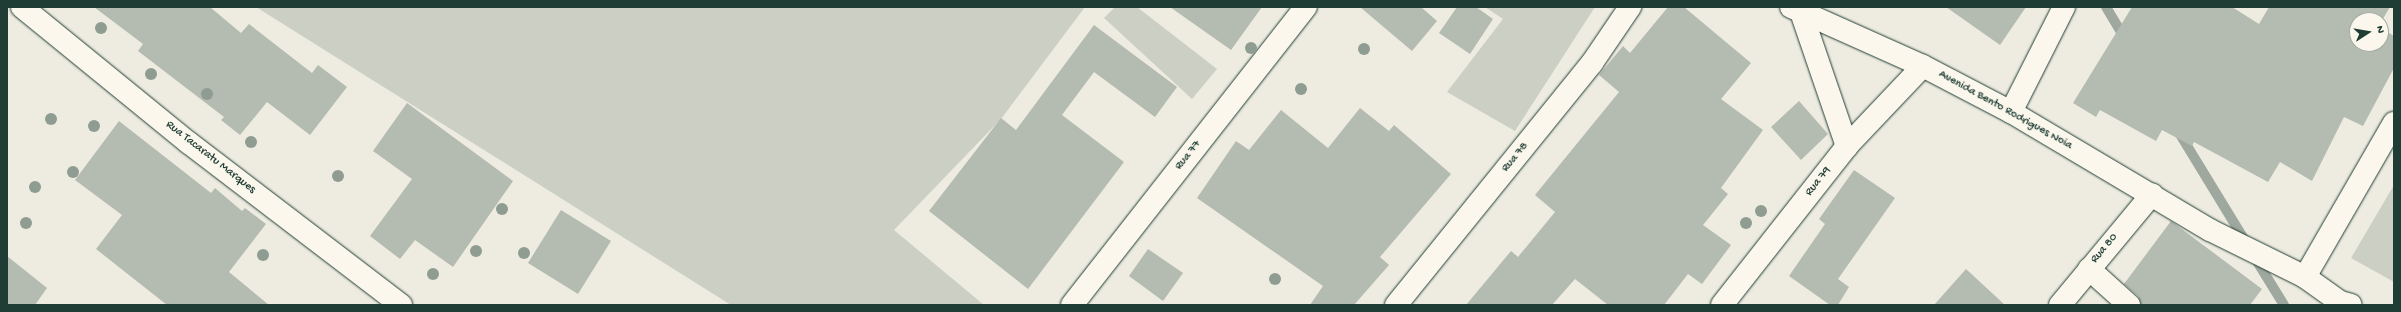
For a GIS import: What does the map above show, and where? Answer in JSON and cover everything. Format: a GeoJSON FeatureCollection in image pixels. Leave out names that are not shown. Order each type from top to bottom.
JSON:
{"type":"FeatureCollection","features":[{"type":"Feature","properties":{"kind":"street","name":"Rua Tacaratu Marques"},"geometry":{"type":"LineString","coordinates":[[22,7],[189,143],[401,305]]}},
{"type":"Feature","properties":{"kind":"street","name":"Rua 77"},"geometry":{"type":"LineString","coordinates":[[1072,305],[1306,7]]}},
{"type":"Feature","properties":{"kind":"street","name":"Rua 78"},"geometry":{"type":"LineString","coordinates":[[1396,305],[1592,63],[1630,7]]}},
{"type":"Feature","properties":{"kind":"street"},"geometry":{"type":"LineString","coordinates":[[2011,112],[2064,7]]}},
{"type":"Feature","properties":{"kind":"street"},"geometry":{"type":"LineString","coordinates":[[1796,10],[1846,146]]}},
{"type":"Feature","properties":{"kind":"street","name":"Avenida Bento Rodrigues Noia"},"geometry":{"type":"LineString","coordinates":[[1796,10],[1924,66],[2011,112],[2152,194],[2210,230],[2284,270],[2305,277],[2344,304]]}},
{"type":"Feature","properties":{"kind":"street","name":"Rua 79"},"geometry":{"type":"LineString","coordinates":[[1722,305],[1846,146],[1924,66]]}},
{"type":"Feature","properties":{"kind":"street"},"geometry":{"type":"LineString","coordinates":[[2305,277],[2394,124]]}},
{"type":"Feature","properties":{"kind":"street","name":"Rua 80"},"geometry":{"type":"LineString","coordinates":[[2060,305],[2152,194]]}},
{"type":"Feature","properties":{"kind":"street"},"geometry":{"type":"LineString","coordinates":[[2089,269],[2129,305]]}},
{"type":"Feature","properties":{"kind":"shaded area"},"geometry":{"type":"Polygon","coordinates":[[[256,7],[1085,7],[1001,119],[894,230],[984,305],[731,305],[256,7]]]}},
{"type":"Feature","properties":{"kind":"shaded area"},"geometry":{"type":"Polygon","coordinates":[[[1115,7],[1137,7],[1217,69],[1192,99],[1104,18],[1115,7]]]}},
{"type":"Feature","properties":{"kind":"shaded area"},"geometry":{"type":"Polygon","coordinates":[[[1485,7],[1595,7],[1515,131],[1447,92],[1503,19],[1485,7]]]}},
{"type":"Feature","properties":{"kind":"shaded area"},"geometry":{"type":"Polygon","coordinates":[[[2394,185],[2394,282],[2351,258],[2394,185]]]}},
{"type":"Feature","properties":{"kind":"building"},"geometry":{"type":"Polygon","coordinates":[[[94,7],[210,7],[241,33],[249,24],[312,73],[318,65],[347,87],[310,135],[267,102],[240,135],[221,120],[224,117],[138,51],[143,44],[94,7]]]}},
{"type":"Feature","properties":{"kind":"building"},"geometry":{"type":"Polygon","coordinates":[[[1170,7],[1262,7],[1231,50],[1170,7]]]}},
{"type":"Feature","properties":{"kind":"building"},"geometry":{"type":"Polygon","coordinates":[[[1360,7],[1421,7],[1437,21],[1412,51],[1360,7]]]}},
{"type":"Feature","properties":{"kind":"building"},"geometry":{"type":"Polygon","coordinates":[[[1457,7],[1476,7],[1493,19],[1470,54],[1439,33],[1457,7]]]}},
{"type":"Feature","properties":{"kind":"building"},"geometry":{"type":"Polygon","coordinates":[[[1668,7],[1684,7],[1751,63],[1721,99],[1763,130],[1721,188],[1728,194],[1703,225],[1731,245],[1702,284],[1688,274],[1664,305],[1608,305],[1575,279],[1552,305],[1466,305],[1511,251],[1518,257],[1555,212],[1535,195],[1619,92],[1599,75],[1623,46],[1630,53],[1668,7]]]}},
{"type":"Feature","properties":{"kind":"building"},"geometry":{"type":"Polygon","coordinates":[[[1946,7],[2026,7],[2000,45],[1946,7]]]}},
{"type":"Feature","properties":{"kind":"building"},"geometry":{"type":"Polygon","coordinates":[[[2132,7],[2232,7],[2259,24],[2269,7],[2390,7],[2387,12],[2349,12],[2349,52],[2389,52],[2389,33],[2394,36],[2394,68],[2363,126],[2344,117],[2312,181],[2280,162],[2268,182],[2194,142],[2192,146],[2162,130],[2156,141],[2100,110],[2096,117],[2073,103],[2132,7]]]}},
{"type":"Feature","properties":{"kind":"building"},"geometry":{"type":"Polygon","coordinates":[[[1094,25],[1177,87],[1155,117],[1094,72],[1062,115],[1124,162],[1028,289],[929,211],[1001,118],[1016,130],[1094,25]]]}},
{"type":"Feature","properties":{"kind":"building"},"geometry":{"type":"Polygon","coordinates":[[[1799,101],[1828,134],[1801,160],[1771,127],[1799,101]]]}},
{"type":"Feature","properties":{"kind":"building"},"geometry":{"type":"Polygon","coordinates":[[[407,103],[513,181],[453,267],[415,240],[400,259],[370,236],[412,179],[373,151],[407,103]]]}},
{"type":"Feature","properties":{"kind":"building"},"geometry":{"type":"Polygon","coordinates":[[[1360,108],[1389,131],[1394,125],[1451,174],[1380,257],[1389,265],[1354,305],[1310,305],[1323,286],[1197,198],[1236,141],[1249,150],[1281,110],[1328,148],[1360,108]]]}},
{"type":"Feature","properties":{"kind":"building"},"geometry":{"type":"Polygon","coordinates":[[[119,121],[211,193],[215,188],[242,211],[245,208],[266,224],[229,272],[269,305],[167,305],[96,249],[122,215],[75,180],[119,121]]]}},
{"type":"Feature","properties":{"kind":"building"},"geometry":{"type":"Polygon","coordinates":[[[1854,170],[1895,198],[1838,279],[1849,287],[1838,305],[1830,305],[1789,276],[1825,224],[1819,219],[1854,170]]]}},
{"type":"Feature","properties":{"kind":"building"},"geometry":{"type":"Polygon","coordinates":[[[561,210],[611,241],[578,294],[528,263],[561,210]]]}},
{"type":"Feature","properties":{"kind":"building"},"geometry":{"type":"Polygon","coordinates":[[[2171,221],[2262,289],[2250,305],[2141,305],[2138,296],[2124,284],[2171,221]]]}},
{"type":"Feature","properties":{"kind":"building"},"geometry":{"type":"Polygon","coordinates":[[[1148,249],[1183,273],[1163,301],[1129,276],[1148,249]]]}},
{"type":"Feature","properties":{"kind":"building"},"geometry":{"type":"Polygon","coordinates":[[[7,256],[47,288],[35,305],[7,305],[7,256]]]}},
{"type":"Feature","properties":{"kind":"building"},"geometry":{"type":"Polygon","coordinates":[[[1966,269],[2005,305],[1934,305],[1966,269]]]}},
{"type":"Feature","properties":{"kind":"waterway"},"geometry":{"type":"LineString","coordinates":[[2106,7],[2125,39]]}},
{"type":"Feature","properties":{"kind":"waterway"},"geometry":{"type":"LineString","coordinates":[[2178,131],[2247,244]]}},
{"type":"Feature","properties":{"kind":"waterway"},"geometry":{"type":"LineString","coordinates":[[2255,258],[2284,305]]}}]}
